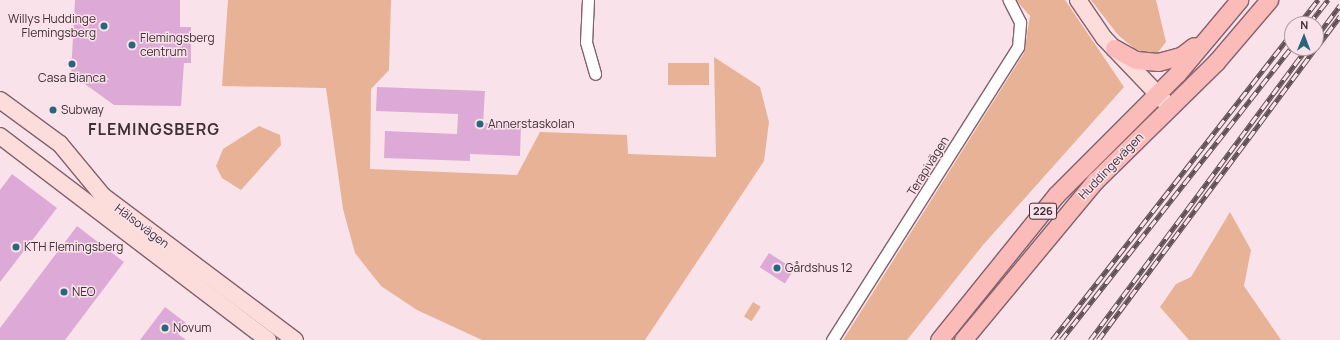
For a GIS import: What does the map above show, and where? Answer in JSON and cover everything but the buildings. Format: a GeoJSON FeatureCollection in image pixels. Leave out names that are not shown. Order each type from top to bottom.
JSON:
{"type":"FeatureCollection","features":[{"type":"Feature","properties":{"kind":"main road","name":"Huddingevägen"},"geometry":{"type":"LineString","coordinates":[[939,340],[1056,195],[1158,93],[1240,0]]}},
{"type":"Feature","properties":{"kind":"main road","name":"Huddingevägen"},"geometry":{"type":"LineString","coordinates":[[963,340],[1095,181],[1216,62],[1269,0]]}},
{"type":"Feature","properties":{"kind":"main road"},"geometry":{"type":"LineString","coordinates":[[1114,48],[1136,60],[1163,62],[1181,56],[1213,31]]}},
{"type":"Feature","properties":{"kind":"street"},"geometry":{"type":"LineString","coordinates":[[588,0],[586,42],[595,74]]}},
{"type":"Feature","properties":{"kind":"street","name":"Terapivägen"},"geometry":{"type":"LineString","coordinates":[[832,340],[1018,47],[1020,22],[1009,0]]}},
{"type":"Feature","properties":{"kind":"street"},"geometry":{"type":"LineString","coordinates":[[1078,0],[1114,48],[1170,107]]}},
{"type":"Feature","properties":{"kind":"street","name":"Hälsovägen"},"geometry":{"type":"LineString","coordinates":[[0,100],[60,144],[103,196],[295,340]]}},
{"type":"Feature","properties":{"kind":"street","name":"Hälsovägen"},"geometry":{"type":"LineString","coordinates":[[0,136],[268,340]]}},
{"type":"Feature","properties":{"kind":"shaded area"},"geometry":{"type":"Polygon","coordinates":[[[228,0],[391,0],[389,70],[371,89],[370,169],[517,175],[540,132],[627,135],[628,154],[716,157],[714,57],[760,87],[769,122],[764,161],[645,340],[482,340],[417,310],[381,286],[355,253],[343,209],[326,88],[222,86],[228,0]]]}},
{"type":"Feature","properties":{"kind":"shaded area"},"geometry":{"type":"Polygon","coordinates":[[[1016,0],[1065,0],[1124,87],[983,245],[907,340],[843,340],[1024,53],[1030,16],[1016,0]]]}},
{"type":"Feature","properties":{"kind":"shaded area"},"geometry":{"type":"Polygon","coordinates":[[[1091,0],[1156,0],[1166,42],[1155,56],[1135,49],[1118,35],[1091,0]]]}},
{"type":"Feature","properties":{"kind":"shaded area"},"geometry":{"type":"Polygon","coordinates":[[[668,63],[709,63],[709,85],[668,85],[668,63]]]}},
{"type":"Feature","properties":{"kind":"shaded area"},"geometry":{"type":"Polygon","coordinates":[[[259,126],[280,135],[281,145],[241,190],[222,178],[216,166],[223,149],[259,126]]]}},
{"type":"Feature","properties":{"kind":"shaded area"},"geometry":{"type":"Polygon","coordinates":[[[1230,212],[1251,250],[1244,286],[1281,340],[1189,340],[1160,307],[1176,284],[1191,277],[1230,212]]]}},
{"type":"Feature","properties":{"kind":"shaded area"},"geometry":{"type":"Polygon","coordinates":[[[753,302],[761,307],[752,321],[744,316],[753,302]]]}},
{"type":"Feature","properties":{"kind":"railway"},"geometry":{"type":"LineString","coordinates":[[1305,16],[1318,0]]}},
{"type":"Feature","properties":{"kind":"railway"},"geometry":{"type":"LineString","coordinates":[[1315,16],[1328,0]]}},
{"type":"Feature","properties":{"kind":"railway"},"geometry":{"type":"LineString","coordinates":[[1324,26],[1340,5]]}},
{"type":"Feature","properties":{"kind":"railway"},"geometry":{"type":"LineString","coordinates":[[1324,37],[1340,16]]}},
{"type":"Feature","properties":{"kind":"railway"},"geometry":{"type":"LineString","coordinates":[[1052,340],[1284,43]]}},
{"type":"Feature","properties":{"kind":"railway"},"geometry":{"type":"LineString","coordinates":[[1061,340],[1284,56]]}},
{"type":"Feature","properties":{"kind":"railway"},"geometry":{"type":"LineString","coordinates":[[1090,340],[1301,56]]}},
{"type":"Feature","properties":{"kind":"railway"},"geometry":{"type":"LineString","coordinates":[[1098,340],[1310,56]]}},
{"type":"Feature","properties":{"kind":"place","name":"Willys Huddinge Flemingsberg"},"geometry":{"type":"Point","coordinates":[104,26]}},
{"type":"Feature","properties":{"kind":"place","name":"Flemingsberg centrum"},"geometry":{"type":"Point","coordinates":[132,45]}},
{"type":"Feature","properties":{"kind":"place","name":"Casa Bianca"},"geometry":{"type":"Point","coordinates":[72,64]}},
{"type":"Feature","properties":{"kind":"place","name":"Subway"},"geometry":{"type":"Point","coordinates":[53,110]}},
{"type":"Feature","properties":{"kind":"place","name":"Annerstaskolan"},"geometry":{"type":"Point","coordinates":[480,124]}},
{"type":"Feature","properties":{"kind":"place","name":"KTH Flemingsberg"},"geometry":{"type":"Point","coordinates":[16,247]}},
{"type":"Feature","properties":{"kind":"place","name":"Gårdshus 12"},"geometry":{"type":"Point","coordinates":[777,268]}},
{"type":"Feature","properties":{"kind":"place","name":"NEO"},"geometry":{"type":"Point","coordinates":[64,292]}},
{"type":"Feature","properties":{"kind":"place","name":"Novum"},"geometry":{"type":"Point","coordinates":[165,328]}},
{"type":"Feature","properties":{"kind":"district","name":"FLEMINGSBERG"},"geometry":{"type":"Point","coordinates":[154,129]}}]}
